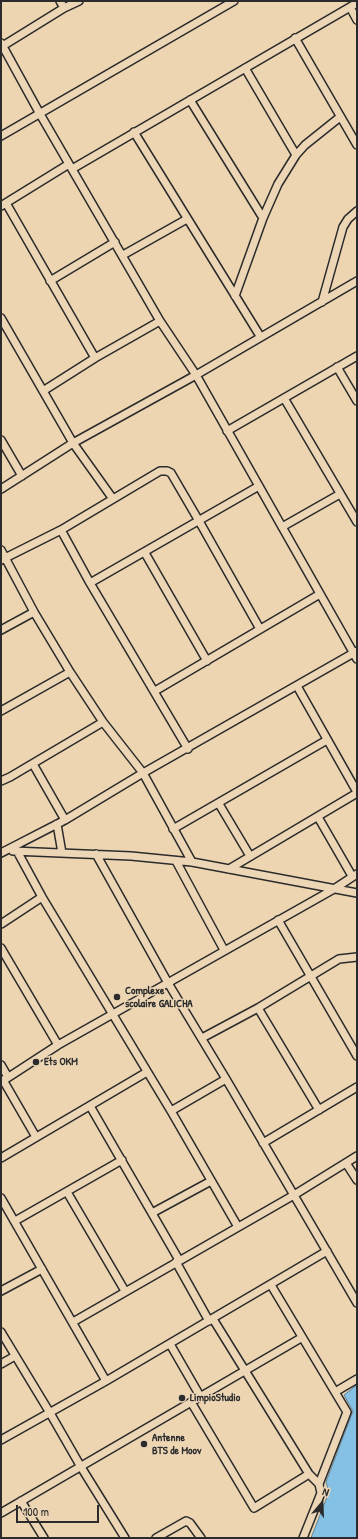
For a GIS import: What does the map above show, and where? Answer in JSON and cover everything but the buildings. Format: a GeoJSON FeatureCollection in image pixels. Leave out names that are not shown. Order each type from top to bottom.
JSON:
{"type":"FeatureCollection","features":[{"type":"Feature","properties":{"kind":"street"},"geometry":{"type":"LineString","coordinates":[[60,1],[64,8]]}},
{"type":"Feature","properties":{"kind":"street"},"geometry":{"type":"LineString","coordinates":[[2,851],[57,824],[143,773],[356,654],[258,486],[196,375],[160,321],[40,114],[2,45],[64,8],[79,1]]}},
{"type":"Feature","properties":{"kind":"street"},"geometry":{"type":"LineString","coordinates":[[1,136],[234,1]]}},
{"type":"Feature","properties":{"kind":"street"},"geometry":{"type":"LineString","coordinates":[[95,358],[4,205],[70,166],[190,100],[357,3]]}},
{"type":"Feature","properties":{"kind":"street"},"geometry":{"type":"LineString","coordinates":[[350,7],[357,20]]}},
{"type":"Feature","properties":{"kind":"street"},"geometry":{"type":"LineString","coordinates":[[295,38],[357,145]]}},
{"type":"Feature","properties":{"kind":"street"},"geometry":{"type":"LineString","coordinates":[[245,68],[296,155]]}},
{"type":"Feature","properties":{"kind":"street"},"geometry":{"type":"LineString","coordinates":[[190,100],[263,218]]}},
{"type":"Feature","properties":{"kind":"street"},"geometry":{"type":"LineString","coordinates":[[235,296],[263,218],[278,184],[296,155],[311,138],[340,118]]}},
{"type":"Feature","properties":{"kind":"street"},"geometry":{"type":"LineString","coordinates":[[134,132],[260,336]]}},
{"type":"Feature","properties":{"kind":"street"},"geometry":{"type":"LineString","coordinates":[[322,302],[343,227],[348,219],[357,211]]}},
{"type":"Feature","properties":{"kind":"street"},"geometry":{"type":"LineString","coordinates":[[123,255],[187,219]]}},
{"type":"Feature","properties":{"kind":"street"},"geometry":{"type":"LineString","coordinates":[[50,281],[115,242]]}},
{"type":"Feature","properties":{"kind":"street"},"geometry":{"type":"LineString","coordinates":[[1,489],[73,443],[196,375],[260,336],[357,281]]}},
{"type":"Feature","properties":{"kind":"street"},"geometry":{"type":"LineString","coordinates":[[1,318],[73,443],[113,499]]}},
{"type":"Feature","properties":{"kind":"street"},"geometry":{"type":"LineString","coordinates":[[43,391],[95,358],[160,321]]}},
{"type":"Feature","properties":{"kind":"street"},"geometry":{"type":"LineString","coordinates":[[227,431],[357,356]]}},
{"type":"Feature","properties":{"kind":"street"},"geometry":{"type":"LineString","coordinates":[[337,367],[357,401]]}},
{"type":"Feature","properties":{"kind":"street"},"geometry":{"type":"LineString","coordinates":[[284,398],[357,522]]}},
{"type":"Feature","properties":{"kind":"street"},"geometry":{"type":"LineString","coordinates":[[1,440],[22,476]]}},
{"type":"Feature","properties":{"kind":"street"},"geometry":{"type":"LineString","coordinates":[[3,559],[61,530],[160,471],[167,471],[171,473],[260,629]]}},
{"type":"Feature","properties":{"kind":"street"},"geometry":{"type":"LineString","coordinates":[[90,583],[258,486]]}},
{"type":"Feature","properties":{"kind":"street"},"geometry":{"type":"LineString","coordinates":[[282,527],[340,494]]}},
{"type":"Feature","properties":{"kind":"street"},"geometry":{"type":"LineString","coordinates":[[61,530],[90,583],[188,748]]}},
{"type":"Feature","properties":{"kind":"street"},"geometry":{"type":"LineString","coordinates":[[1,550],[3,559],[70,672],[103,722],[143,773],[172,829],[192,862]]}},
{"type":"Feature","properties":{"kind":"street"},"geometry":{"type":"LineString","coordinates":[[144,553],[207,661]]}},
{"type":"Feature","properties":{"kind":"street"},"geometry":{"type":"LineString","coordinates":[[155,691],[320,594]]}},
{"type":"Feature","properties":{"kind":"street"},"geometry":{"type":"LineString","coordinates":[[1,630],[34,612]]}},
{"type":"Feature","properties":{"kind":"street"},"geometry":{"type":"LineString","coordinates":[[1,711],[70,672]]}},
{"type":"Feature","properties":{"kind":"street"},"geometry":{"type":"LineString","coordinates":[[229,870],[357,793],[297,686]]}},
{"type":"Feature","properties":{"kind":"street"},"geometry":{"type":"LineString","coordinates":[[1,781],[33,764],[103,722]]}},
{"type":"Feature","properties":{"kind":"street"},"geometry":{"type":"LineString","coordinates":[[172,829],[219,804],[326,740]]}},
{"type":"Feature","properties":{"kind":"street"},"geometry":{"type":"LineString","coordinates":[[33,764],[64,820]]}},
{"type":"Feature","properties":{"kind":"street"},"geometry":{"type":"LineString","coordinates":[[219,804],[250,856]]}},
{"type":"Feature","properties":{"kind":"street"},"geometry":{"type":"LineString","coordinates":[[4,1080],[58,1045],[334,889],[355,875],[318,817]]}},
{"type":"Feature","properties":{"kind":"street"},"geometry":{"type":"LineString","coordinates":[[57,824],[62,853]]}},
{"type":"Feature","properties":{"kind":"street"},"geometry":{"type":"LineString","coordinates":[[2,851],[96,854],[192,862],[357,893]]}},
{"type":"Feature","properties":{"kind":"street"},"geometry":{"type":"LineString","coordinates":[[17,851],[42,898],[171,1111],[238,1227]]}},
{"type":"Feature","properties":{"kind":"street"},"geometry":{"type":"LineString","coordinates":[[96,854],[168,983],[202,1038],[357,1303]]}},
{"type":"Feature","properties":{"kind":"street"},"geometry":{"type":"LineString","coordinates":[[176,861],[224,950]]}},
{"type":"Feature","properties":{"kind":"street"},"geometry":{"type":"LineString","coordinates":[[1,924],[42,898]]}},
{"type":"Feature","properties":{"kind":"street"},"geometry":{"type":"LineString","coordinates":[[278,920],[357,1056]]}},
{"type":"Feature","properties":{"kind":"street"},"geometry":{"type":"LineString","coordinates":[[1,948],[58,1045]]}},
{"type":"Feature","properties":{"kind":"street"},"geometry":{"type":"LineString","coordinates":[[202,1038],[258,1008],[339,959],[357,957]]}},
{"type":"Feature","properties":{"kind":"street"},"geometry":{"type":"LineString","coordinates":[[258,1008],[319,1110]]}},
{"type":"Feature","properties":{"kind":"street"},"geometry":{"type":"LineString","coordinates":[[1,1065],[4,1080],[36,1137]]}},
{"type":"Feature","properties":{"kind":"street"},"geometry":{"type":"LineString","coordinates":[[1,1158],[147,1072]]}},
{"type":"Feature","properties":{"kind":"street"},"geometry":{"type":"LineString","coordinates":[[171,1111],[226,1079]]}},
{"type":"Feature","properties":{"kind":"street"},"geometry":{"type":"LineString","coordinates":[[264,1143],[357,1087]]}},
{"type":"Feature","properties":{"kind":"street"},"geometry":{"type":"LineString","coordinates":[[90,1106],[152,1213],[211,1320],[245,1370],[309,1474],[319,1484],[321,1493],[304,1538]]}},
{"type":"Feature","properties":{"kind":"street"},"geometry":{"type":"LineString","coordinates":[[73,1322],[294,1195],[357,1156]]}},
{"type":"Feature","properties":{"kind":"street"},"geometry":{"type":"LineString","coordinates":[[14,1221],[122,1160]]}},
{"type":"Feature","properties":{"kind":"street"},"geometry":{"type":"LineString","coordinates":[[346,1163],[357,1180]]}},
{"type":"Feature","properties":{"kind":"street"},"geometry":{"type":"LineString","coordinates":[[152,1213],[211,1181]]}},
{"type":"Feature","properties":{"kind":"street"},"geometry":{"type":"LineString","coordinates":[[67,1192],[125,1291]]}},
{"type":"Feature","properties":{"kind":"street"},"geometry":{"type":"LineString","coordinates":[[1,1198],[106,1381]]}},
{"type":"Feature","properties":{"kind":"street"},"geometry":{"type":"LineString","coordinates":[[1,1440],[170,1344],[326,1252]]}},
{"type":"Feature","properties":{"kind":"street"},"geometry":{"type":"LineString","coordinates":[[1,1291],[42,1269]]}},
{"type":"Feature","properties":{"kind":"street"},"geometry":{"type":"LineString","coordinates":[[270,1285],[347,1412],[319,1484]]}},
{"type":"Feature","properties":{"kind":"street"},"geometry":{"type":"LineString","coordinates":[[1,1332],[125,1538]]}},
{"type":"Feature","properties":{"kind":"street"},"geometry":{"type":"LineString","coordinates":[[1,1513],[301,1338]]}},
{"type":"Feature","properties":{"kind":"street"},"geometry":{"type":"LineString","coordinates":[[170,1344],[200,1396]]}},
{"type":"Feature","properties":{"kind":"street"},"geometry":{"type":"LineString","coordinates":[[1,1364],[15,1356]]}},
{"type":"Feature","properties":{"kind":"street"},"geometry":{"type":"LineString","coordinates":[[335,1392],[357,1379]]}},
{"type":"Feature","properties":{"kind":"street"},"geometry":{"type":"LineString","coordinates":[[191,1402],[254,1508],[309,1474]]}},
{"type":"Feature","properties":{"kind":"street"},"geometry":{"type":"LineString","coordinates":[[21,1502],[44,1538]]}},
{"type":"Feature","properties":{"kind":"street"},"geometry":{"type":"LineString","coordinates":[[156,1538],[186,1521],[190,1523],[201,1538]]}},
{"type":"Feature","properties":{"kind":"water"},"geometry":{"type":"Polygon","coordinates":[[[357,1385],[357,1536],[356,1538],[311,1538],[329,1492],[326,1482],[353,1411],[344,1395],[357,1385]]]}},
{"type":"Feature","properties":{"kind":"place","name":"Complexe scolaire GALICHA"},"geometry":{"type":"Point","coordinates":[117,997]}},
{"type":"Feature","properties":{"kind":"place","name":"Ets OKM"},"geometry":{"type":"Point","coordinates":[36,1062]}},
{"type":"Feature","properties":{"kind":"place","name":"LimpioStudio"},"geometry":{"type":"Point","coordinates":[182,1398]}},
{"type":"Feature","properties":{"kind":"place","name":"Antenne BTS de Moov"},"geometry":{"type":"Point","coordinates":[144,1444]}}]}
